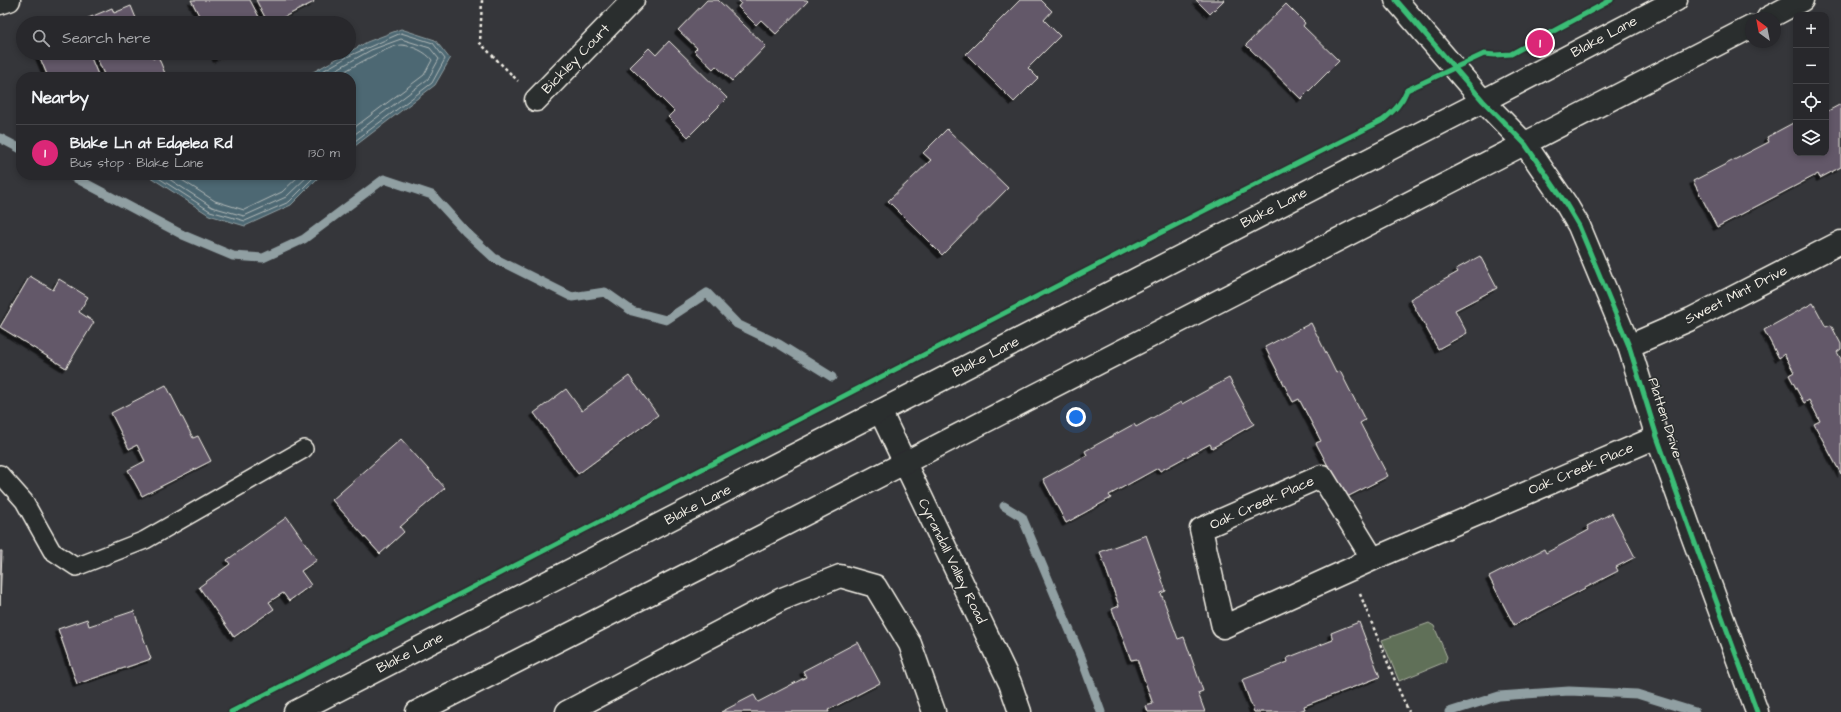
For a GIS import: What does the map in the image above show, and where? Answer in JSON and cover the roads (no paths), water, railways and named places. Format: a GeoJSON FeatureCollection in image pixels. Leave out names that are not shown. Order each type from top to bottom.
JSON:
{"type":"FeatureCollection","features":[{"type":"Feature","properties":{"kind":"main road"},"geometry":{"type":"LineString","coordinates":[[0,3],[8,0]]}},
{"type":"Feature","properties":{"kind":"main road","name":"Bickley Court"},"geometry":{"type":"LineString","coordinates":[[536,100],[634,0]]}},
{"type":"Feature","properties":{"kind":"main road","name":"Platten Drive"},"geometry":{"type":"LineString","coordinates":[[1396,0],[1483,101],[1525,144],[1566,204],[1579,226],[1629,346],[1657,437],[1757,712]]}},
{"type":"Feature","properties":{"kind":"main road","name":"Blake Lane"},"geometry":{"type":"LineString","coordinates":[[295,712],[1483,101],[1676,0]]}},
{"type":"Feature","properties":{"kind":"main road"},"geometry":{"type":"LineString","coordinates":[[1779,12],[1802,0]]}},
{"type":"Feature","properties":{"kind":"main road"},"geometry":{"type":"LineString","coordinates":[[417,712],[704,566],[1745,30]]}},
{"type":"Feature","properties":{"kind":"main road","name":"Sweet Mint Drive"},"geometry":{"type":"LineString","coordinates":[[1629,346],[1691,319],[1841,242]]}},
{"type":"Feature","properties":{"kind":"main road","name":"Cyrandall Valley Road"},"geometry":{"type":"LineString","coordinates":[[880,411],[1010,683],[1020,712]]}},
{"type":"Feature","properties":{"kind":"main road","name":"Oak Creek Place"},"geometry":{"type":"LineString","coordinates":[[1373,559],[1322,476],[1201,529],[1223,627],[1373,559],[1657,437]]}},
{"type":"Feature","properties":{"kind":"main road"},"geometry":{"type":"LineString","coordinates":[[567,712],[782,599],[840,576],[875,586],[910,644],[934,712]]}},
{"type":"Feature","properties":{"kind":"lane"},"geometry":{"type":"LineString","coordinates":[[0,474],[24,501],[52,551],[76,567],[145,540],[304,449]]}},
{"type":"Feature","properties":{"kind":"water"},"geometry":{"type":"Polygon","coordinates":[[[401,29],[435,40],[450,59],[435,85],[356,145],[356,72],[313,72],[335,60],[356,60],[356,48],[367,42],[401,29]]]}},
{"type":"Feature","properties":{"kind":"water"},"geometry":{"type":"Polygon","coordinates":[[[155,180],[316,180],[291,205],[245,226],[209,215],[155,180]]]}},
{"type":"Feature","properties":{"kind":"waterway"},"geometry":{"type":"LineString","coordinates":[[0,138],[16,146]]}},
{"type":"Feature","properties":{"kind":"waterway"},"geometry":{"type":"LineString","coordinates":[[79,180],[183,235],[233,256],[263,258],[304,239],[384,179],[432,195],[466,232],[494,258],[572,297],[605,292],[632,311],[666,320],[707,293],[737,324],[779,344],[832,377]]}},
{"type":"Feature","properties":{"kind":"waterway"},"geometry":{"type":"LineString","coordinates":[[1004,506],[1022,517],[1081,657],[1101,712]]}},
{"type":"Feature","properties":{"kind":"waterway"},"geometry":{"type":"LineString","coordinates":[[1449,712],[1499,696],[1569,691],[1637,694],[1695,712]]}},
{"type":"Feature","properties":{"kind":"place","name":"Blake Ln at Edgelea Rd"},"geometry":{"type":"Point","coordinates":[1540,43]}}]}
